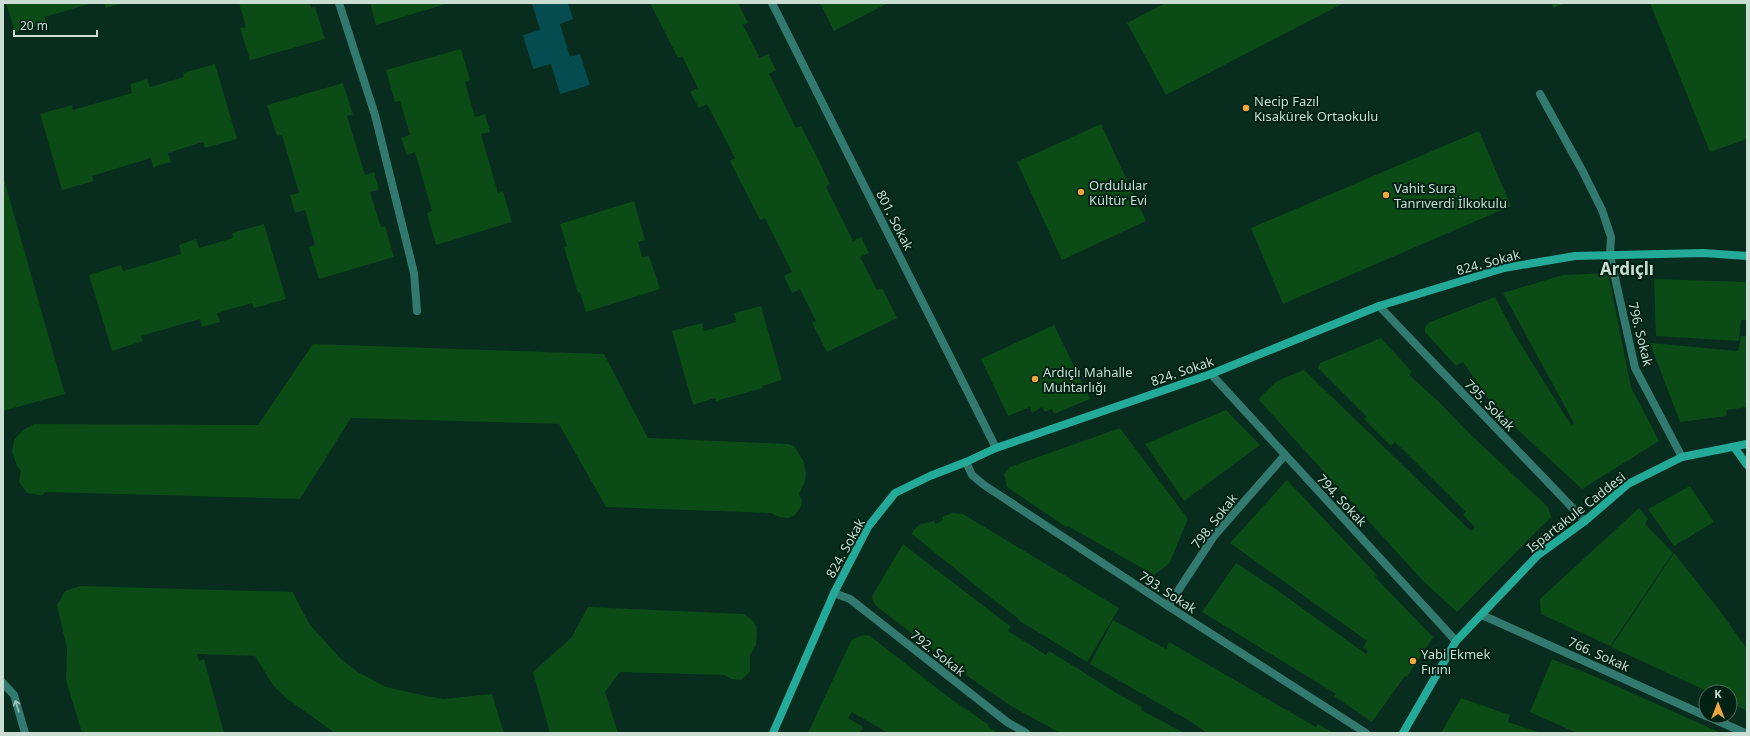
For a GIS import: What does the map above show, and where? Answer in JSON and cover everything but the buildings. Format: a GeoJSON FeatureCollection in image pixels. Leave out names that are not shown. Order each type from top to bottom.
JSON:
{"type":"FeatureCollection","features":[{"type":"Feature","properties":{"kind":"street"},"geometry":{"type":"LineString","coordinates":[[339,3],[375,115],[414,273],[417,311]]}},
{"type":"Feature","properties":{"kind":"street","name":"801. Sokak"},"geometry":{"type":"LineString","coordinates":[[772,3],[996,448]]}},
{"type":"Feature","properties":{"kind":"street","name":"796. Sokak"},"geometry":{"type":"LineString","coordinates":[[1540,94],[1602,210],[1611,237],[1610,255],[1635,368],[1682,457]]}},
{"type":"Feature","properties":{"kind":"street","name":"824. Sokak"},"geometry":{"type":"LineString","coordinates":[[773,733],[834,593],[868,527],[895,493],[930,476],[996,448],[1212,374],[1379,306],[1504,268],[1574,256],[1704,253],[1747,256]]}},
{"type":"Feature","properties":{"kind":"street","name":"795. Sokak"},"geometry":{"type":"LineString","coordinates":[[1379,306],[1585,521]]}},
{"type":"Feature","properties":{"kind":"street","name":"794. Sokak"},"geometry":{"type":"LineString","coordinates":[[1212,374],[1456,641]]}},
{"type":"Feature","properties":{"kind":"street","name":"Ispartakule Caddesi"},"geometry":{"type":"LineString","coordinates":[[1402,733],[1456,641],[1538,555],[1585,521],[1628,484],[1682,457],[1747,444]]}},
{"type":"Feature","properties":{"kind":"street"},"geometry":{"type":"LineString","coordinates":[[1734,447],[1747,465]]}},
{"type":"Feature","properties":{"kind":"street","name":"798. Sokak"},"geometry":{"type":"LineString","coordinates":[[1168,606],[1214,536],[1285,455]]}},
{"type":"Feature","properties":{"kind":"street","name":"793. Sokak"},"geometry":{"type":"LineString","coordinates":[[966,462],[972,475],[984,485],[1168,606],[1366,733]]}},
{"type":"Feature","properties":{"kind":"street","name":"792. Sokak"},"geometry":{"type":"LineString","coordinates":[[834,593],[850,599],[1007,722],[1026,733]]}},
{"type":"Feature","properties":{"kind":"street","name":"766. Sokak"},"geometry":{"type":"LineString","coordinates":[[1482,615],[1698,712]]}},
{"type":"Feature","properties":{"kind":"street"},"geometry":{"type":"LineString","coordinates":[[3,682],[14,695],[26,733]]}},
{"type":"Feature","properties":{"kind":"street","name":"766. Sokak"},"geometry":{"type":"LineString","coordinates":[[1724,724],[1745,733]]}},
{"type":"Feature","properties":{"kind":"water"},"geometry":{"type":"Polygon","coordinates":[[[532,3],[568,3],[573,19],[560,24],[570,57],[580,54],[590,85],[560,94],[551,64],[533,69],[523,35],[540,30],[532,3]]]}},
{"type":"Feature","properties":{"kind":"place","name":"Necip Fazıl Kısakürek Ortaokulu"},"geometry":{"type":"Point","coordinates":[1246,108]}},
{"type":"Feature","properties":{"kind":"place","name":"Ordulular Kültür Evi"},"geometry":{"type":"Point","coordinates":[1081,192]}},
{"type":"Feature","properties":{"kind":"place","name":"Vahit Sura Tanrıverdi İlkokulu"},"geometry":{"type":"Point","coordinates":[1386,195]}},
{"type":"Feature","properties":{"kind":"place","name":"Ardıçlı Mahalle Muhtarlığı"},"geometry":{"type":"Point","coordinates":[1035,379]}},
{"type":"Feature","properties":{"kind":"place","name":"Yabi Ekmek Fırını"},"geometry":{"type":"Point","coordinates":[1413,661]}},
{"type":"Feature","properties":{"kind":"district","name":"Ardıçlı"},"geometry":{"type":"Point","coordinates":[1627,268]}}]}
